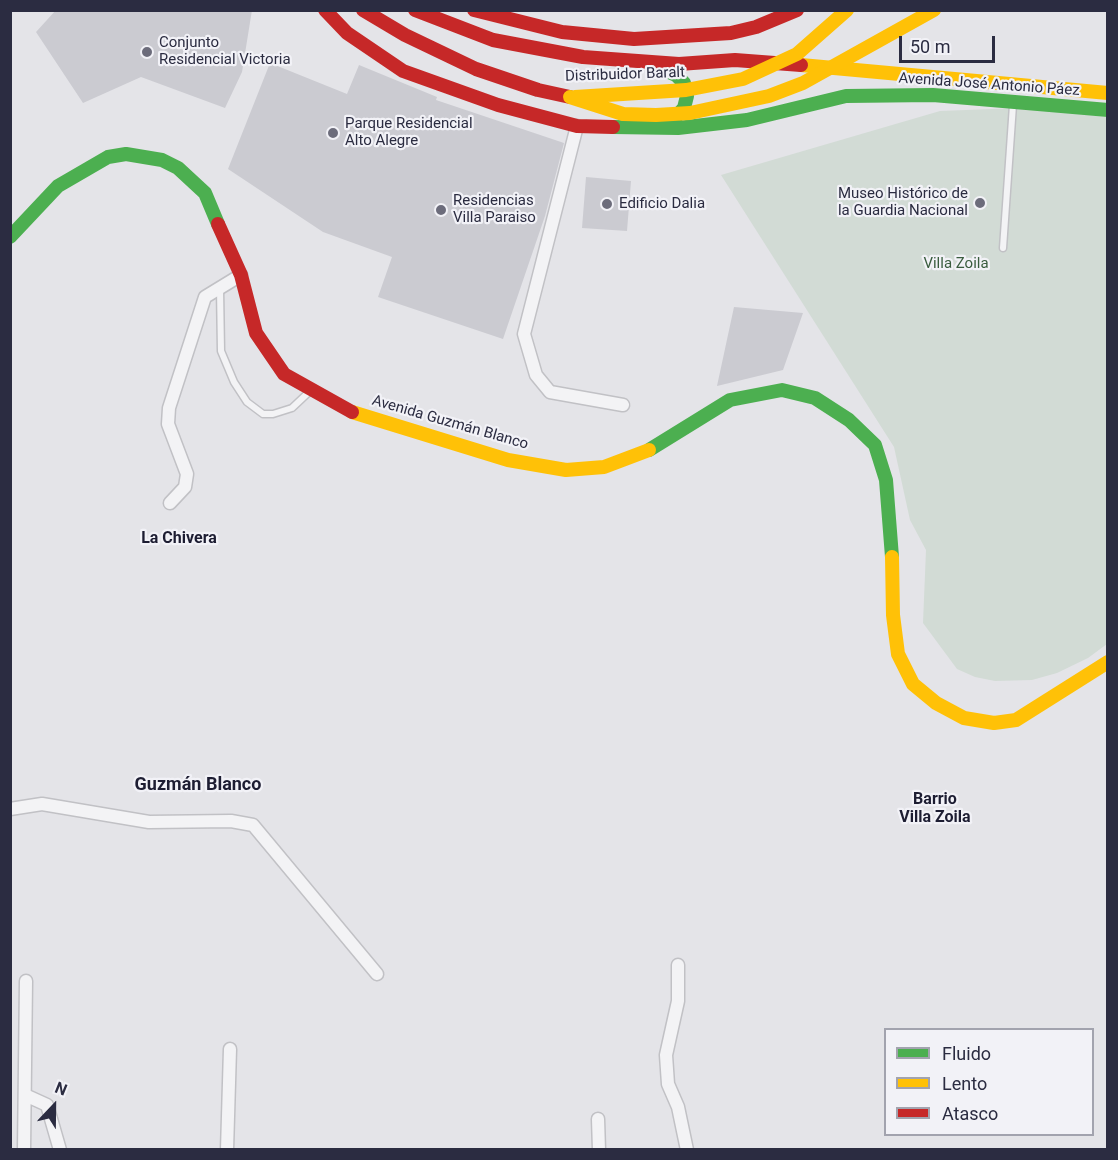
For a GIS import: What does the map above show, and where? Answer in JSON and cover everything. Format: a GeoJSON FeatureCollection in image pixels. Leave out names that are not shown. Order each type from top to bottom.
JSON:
{"type":"FeatureCollection","features":[{"type":"Feature","properties":{"kind":"main road","name":"Avenida José Antonio Páez"},"geometry":{"type":"LineString","coordinates":[[325,10],[347,33],[403,71],[498,105],[577,126],[678,128],[747,120],[846,96],[933,95],[1107,110]]}},
{"type":"Feature","properties":{"kind":"main road","name":"Distribuidor Baralt"},"geometry":{"type":"LineString","coordinates":[[363,10],[476,69],[570,98],[621,92],[686,90],[743,79],[797,54],[847,10]]}},
{"type":"Feature","properties":{"kind":"main road","name":"Avenida José Antonio Páez"},"geometry":{"type":"LineString","coordinates":[[415,10],[493,40],[564,54],[642,63],[679,64],[735,60],[906,73],[1107,93]]}},
{"type":"Feature","properties":{"kind":"main road"},"geometry":{"type":"LineString","coordinates":[[474,10],[552,30],[634,39],[700,37],[756,27],[797,10]]}},
{"type":"Feature","properties":{"kind":"main road"},"geometry":{"type":"LineString","coordinates":[[570,98],[623,114],[656,115],[690,112],[769,96],[803,83],[934,10]]}},
{"type":"Feature","properties":{"kind":"main road"},"geometry":{"type":"LineString","coordinates":[[642,63],[664,68],[676,75],[684,83],[687,96],[684,108],[676,118],[645,128]]}},
{"type":"Feature","properties":{"kind":"main road","name":"Avenida Guzmán Blanco"},"geometry":{"type":"LineString","coordinates":[[10,237],[58,186],[85,168],[108,157],[126,154],[144,156],[178,168],[205,193],[242,275],[256,333],[284,374],[309,392],[344,410],[508,460],[566,470],[604,467],[651,449],[730,400],[782,390],[815,398],[849,420],[875,445],[886,480],[893,567],[893,615],[898,654],[913,684],[936,703],[964,718],[994,723],[1016,720],[1042,706],[1107,662]]}},
{"type":"Feature","properties":{"kind":"street"},"geometry":{"type":"LineString","coordinates":[[577,126],[524,334],[536,375],[550,392],[623,405]]}},
{"type":"Feature","properties":{"kind":"street"},"geometry":{"type":"LineString","coordinates":[[170,503],[185,487],[187,474],[168,424],[169,408],[205,297],[242,275]]}},
{"type":"Feature","properties":{"kind":"street"},"geometry":{"type":"LineString","coordinates":[[10,809],[42,804],[149,822],[231,821],[253,825],[377,974]]}},
{"type":"Feature","properties":{"kind":"street"},"geometry":{"type":"LineString","coordinates":[[678,965],[678,1001],[666,1055],[668,1084],[678,1107],[687,1149]]}},
{"type":"Feature","properties":{"kind":"street"},"geometry":{"type":"LineString","coordinates":[[24,1149],[26,981]]}},
{"type":"Feature","properties":{"kind":"street"},"geometry":{"type":"LineString","coordinates":[[227,1149],[230,1049]]}},
{"type":"Feature","properties":{"kind":"street"},"geometry":{"type":"LineString","coordinates":[[24,1095],[47,1106],[60,1149]]}},
{"type":"Feature","properties":{"kind":"street"},"geometry":{"type":"LineString","coordinates":[[598,1119],[599,1149]]}},
{"type":"Feature","properties":{"kind":"lane"},"geometry":{"type":"LineString","coordinates":[[1003,248],[1014,101]]}},
{"type":"Feature","properties":{"kind":"lane"},"geometry":{"type":"LineString","coordinates":[[220,288],[221,351],[234,382],[247,402],[263,414],[273,414],[292,408],[309,392]]}},
{"type":"Feature","properties":{"kind":"green space","name":"Villa Zoila"},"geometry":{"type":"Polygon","coordinates":[[[1018,108],[1107,117],[1107,644],[1088,658],[1057,673],[1032,680],[995,681],[975,677],[957,669],[923,623],[926,550],[910,520],[894,447],[721,175],[940,111],[1018,108]]]}},
{"type":"Feature","properties":{"kind":"building","name":"Conjunto Residencial Victoria"},"geometry":{"type":"Polygon","coordinates":[[[56,10],[252,10],[242,72],[225,108],[141,77],[83,103],[36,32],[56,10]]]}},
{"type":"Feature","properties":{"kind":"building"},"geometry":{"type":"Polygon","coordinates":[[[270,63],[347,94],[359,65],[437,97],[436,100],[564,143],[545,216],[503,339],[378,297],[392,257],[323,232],[228,169],[270,63]]]}},
{"type":"Feature","properties":{"kind":"building","name":"Edificio Dalia"},"geometry":{"type":"Polygon","coordinates":[[[586,177],[631,181],[627,231],[582,228],[586,177]]]}},
{"type":"Feature","properties":{"kind":"building"},"geometry":{"type":"Polygon","coordinates":[[[734,307],[803,313],[783,370],[717,386],[734,307]]]}},
{"type":"Feature","properties":{"kind":"traffic: fast"},"geometry":{"type":"LineString","coordinates":[[658,67],[676,75],[684,83],[687,96],[684,108],[673,120]]}},
{"type":"Feature","properties":{"kind":"traffic: fast"},"geometry":{"type":"LineString","coordinates":[[613,127],[678,128],[747,120],[846,96],[933,95],[1108,110]]}},
{"type":"Feature","properties":{"kind":"traffic: fast"},"geometry":{"type":"LineString","coordinates":[[10,237],[58,186],[108,157],[126,154],[162,160],[178,168],[205,193],[218,224]]}},
{"type":"Feature","properties":{"kind":"traffic: fast"},"geometry":{"type":"LineString","coordinates":[[649,450],[730,400],[782,390],[815,398],[849,420],[875,445],[886,480],[892,557]]}},
{"type":"Feature","properties":{"kind":"traffic: slow"},"geometry":{"type":"LineString","coordinates":[[575,97],[686,90],[743,79],[797,54],[847,10]]}},
{"type":"Feature","properties":{"kind":"traffic: slow"},"geometry":{"type":"LineString","coordinates":[[570,97],[623,114],[656,115],[690,113],[769,96],[803,83],[934,10]]}},
{"type":"Feature","properties":{"kind":"traffic: slow"},"geometry":{"type":"LineString","coordinates":[[801,65],[1108,93]]}},
{"type":"Feature","properties":{"kind":"traffic: slow"},"geometry":{"type":"LineString","coordinates":[[352,412],[508,460],[566,470],[604,467],[649,450]]}},
{"type":"Feature","properties":{"kind":"traffic: slow"},"geometry":{"type":"LineString","coordinates":[[892,557],[893,615],[898,654],[913,684],[936,703],[964,718],[994,723],[1016,720],[1108,662]]}},
{"type":"Feature","properties":{"kind":"traffic: jam"},"geometry":{"type":"LineString","coordinates":[[325,10],[347,33],[403,71],[498,105],[577,126],[613,127]]}},
{"type":"Feature","properties":{"kind":"traffic: jam"},"geometry":{"type":"LineString","coordinates":[[363,10],[405,35],[476,69],[538,90],[570,97]]}},
{"type":"Feature","properties":{"kind":"traffic: jam"},"geometry":{"type":"LineString","coordinates":[[415,10],[493,40],[583,57],[679,64],[735,60],[801,65]]}},
{"type":"Feature","properties":{"kind":"traffic: jam"},"geometry":{"type":"LineString","coordinates":[[474,10],[562,32],[634,39],[731,33],[756,27],[797,10]]}},
{"type":"Feature","properties":{"kind":"traffic: jam"},"geometry":{"type":"LineString","coordinates":[[218,224],[241,275],[256,333],[284,374],[352,412]]}},
{"type":"Feature","properties":{"kind":"place","name":"Conjunto Residencial Victoria"},"geometry":{"type":"Point","coordinates":[147,52]}},
{"type":"Feature","properties":{"kind":"place","name":"Parque Residencial Alto Alegre"},"geometry":{"type":"Point","coordinates":[333,133]}},
{"type":"Feature","properties":{"kind":"place","name":"Museo Histórico de la Guardia Nacional"},"geometry":{"type":"Point","coordinates":[980,203]}},
{"type":"Feature","properties":{"kind":"place","name":"Edificio Dalia"},"geometry":{"type":"Point","coordinates":[607,204]}},
{"type":"Feature","properties":{"kind":"place","name":"Residencias Villa Paraiso"},"geometry":{"type":"Point","coordinates":[441,210]}},
{"type":"Feature","properties":{"kind":"district","name":"La Chivera"},"geometry":{"type":"Point","coordinates":[179,539]}},
{"type":"Feature","properties":{"kind":"district","name":"Guzmán Blanco"},"geometry":{"type":"Point","coordinates":[198,785]}},
{"type":"Feature","properties":{"kind":"district","name":"Barrio Villa Zoila"},"geometry":{"type":"Point","coordinates":[935,809]}}]}
